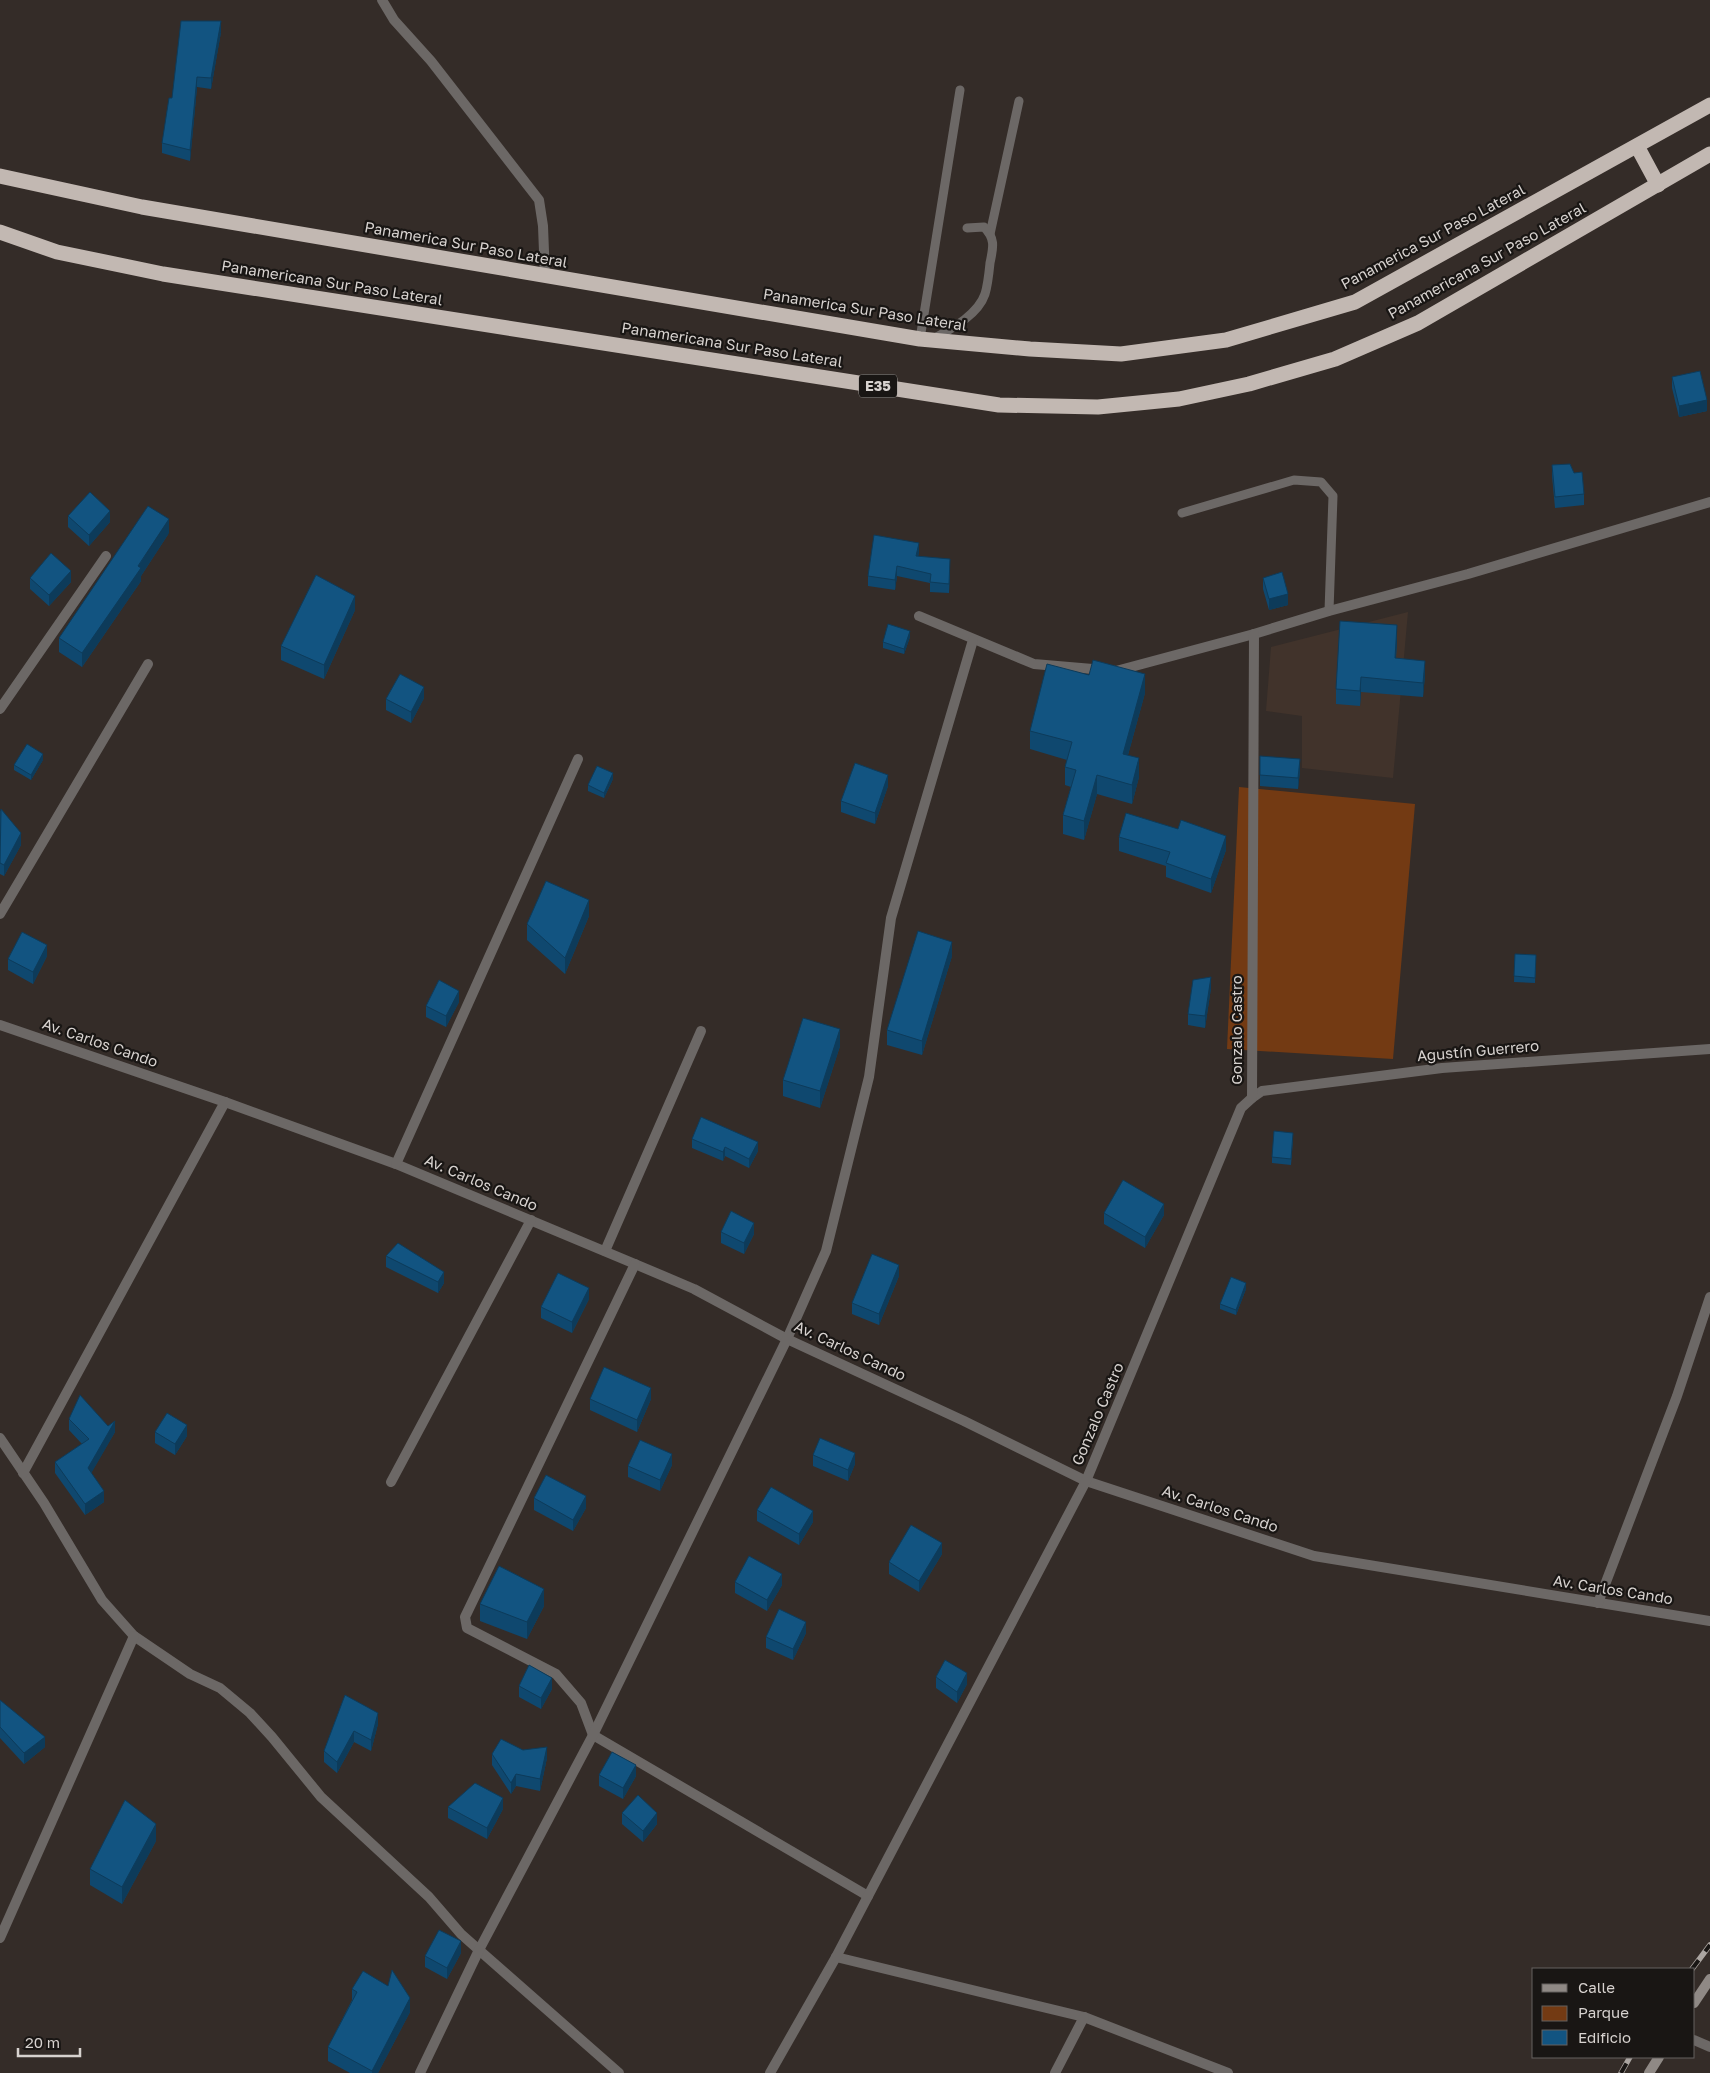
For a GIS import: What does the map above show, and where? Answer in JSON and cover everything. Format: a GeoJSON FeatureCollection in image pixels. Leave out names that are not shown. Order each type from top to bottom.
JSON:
{"type":"FeatureCollection","features":[{"type":"Feature","properties":{"kind":"highway","name":"Panamerica Sur Paso Lateral"},"geometry":{"type":"LineString","coordinates":[[0,176],[142,207],[925,340],[1121,354],[1226,340],[1355,302],[1710,105]]}},
{"type":"Feature","properties":{"kind":"highway"},"geometry":{"type":"LineString","coordinates":[[1637,146],[1658,185]]}},
{"type":"Feature","properties":{"kind":"highway","name":"Panamericana Sur Paso Lateral"},"geometry":{"type":"LineString","coordinates":[[0,232],[57,252],[172,275],[999,405],[1098,408],[1178,399],[1249,384],[1335,359],[1418,323],[1710,154]]}},
{"type":"Feature","properties":{"kind":"street"},"geometry":{"type":"LineString","coordinates":[[382,0],[394,20],[432,61],[539,200],[543,226],[545,276]]}},
{"type":"Feature","properties":{"kind":"street"},"geometry":{"type":"LineString","coordinates":[[919,616],[1034,664],[1116,671],[1468,574],[1710,502]]}},
{"type":"Feature","properties":{"kind":"street"},"geometry":{"type":"LineString","coordinates":[[0,709],[106,556]]}},
{"type":"Feature","properties":{"kind":"street","name":"Gonzalo Castro"},"geometry":{"type":"LineString","coordinates":[[770,2073],[836,1957],[1086,1481],[1241,1108],[1252,1098],[1254,634]]}},
{"type":"Feature","properties":{"kind":"street"},"geometry":{"type":"LineString","coordinates":[[420,2073],[479,1950],[593,1735],[787,1339],[826,1251],[869,1077],[891,918],[973,640]]}},
{"type":"Feature","properties":{"kind":"street"},"geometry":{"type":"LineString","coordinates":[[0,914],[148,664]]}},
{"type":"Feature","properties":{"kind":"street"},"geometry":{"type":"LineString","coordinates":[[396,1164],[578,759]]}},
{"type":"Feature","properties":{"kind":"street","name":"Av. Carlos Cando"},"geometry":{"type":"LineString","coordinates":[[0,1025],[225,1102],[396,1164],[694,1288],[787,1339],[964,1420],[1086,1481],[1314,1556],[1710,1621]]}},
{"type":"Feature","properties":{"kind":"street"},"geometry":{"type":"LineString","coordinates":[[605,1251],[701,1031]]}},
{"type":"Feature","properties":{"kind":"street","name":"Agustín Guerrero"},"geometry":{"type":"LineString","coordinates":[[1252,1098],[1262,1091],[1442,1068],[1710,1049]]}},
{"type":"Feature","properties":{"kind":"street"},"geometry":{"type":"LineString","coordinates":[[23,1473],[225,1102]]}},
{"type":"Feature","properties":{"kind":"street"},"geometry":{"type":"LineString","coordinates":[[391,1482],[531,1220]]}},
{"type":"Feature","properties":{"kind":"street"},"geometry":{"type":"LineString","coordinates":[[635,1264],[465,1617],[467,1628],[556,1674],[581,1703],[593,1735],[868,1896]]}},
{"type":"Feature","properties":{"kind":"street"},"geometry":{"type":"LineString","coordinates":[[1598,1603],[1677,1396],[1710,1297]]}},
{"type":"Feature","properties":{"kind":"street"},"geometry":{"type":"LineString","coordinates":[[0,1438],[44,1503],[102,1600],[134,1636],[190,1674],[220,1688],[250,1713],[321,1797],[429,1897],[461,1934],[619,2073]]}},
{"type":"Feature","properties":{"kind":"street"},"geometry":{"type":"LineString","coordinates":[[0,1938],[134,1636]]}},
{"type":"Feature","properties":{"kind":"street"},"geometry":{"type":"LineString","coordinates":[[836,1957],[1084,2017],[1228,2073]]}},
{"type":"Feature","properties":{"kind":"street"},"geometry":{"type":"LineString","coordinates":[[1695,2002],[1710,1979]]}},
{"type":"Feature","properties":{"kind":"street"},"geometry":{"type":"LineString","coordinates":[[1055,2073],[1084,2017]]}},
{"type":"Feature","properties":{"kind":"street"},"geometry":{"type":"LineString","coordinates":[[1695,2040],[1710,2047]]}},
{"type":"Feature","properties":{"kind":"street"},"geometry":{"type":"LineString","coordinates":[[1649,2073],[1659,2058]]}},
{"type":"Feature","properties":{"kind":"lane"},"geometry":{"type":"LineString","coordinates":[[925,340],[960,90]]}},
{"type":"Feature","properties":{"kind":"lane"},"geometry":{"type":"LineString","coordinates":[[990,234],[1019,101]]}},
{"type":"Feature","properties":{"kind":"lane"},"geometry":{"type":"LineString","coordinates":[[925,340],[954,327],[981,302],[986,293],[994,242],[984,228],[967,228]]}},
{"type":"Feature","properties":{"kind":"lane"},"geometry":{"type":"LineString","coordinates":[[1182,513],[1294,480],[1321,482],[1332,496],[1329,611]]}},
{"type":"Feature","properties":{"kind":"shaded area"},"geometry":{"type":"Polygon","coordinates":[[[1408,612],[1393,778],[1302,768],[1302,716],[1266,711],[1271,647],[1408,612]]]}},
{"type":"Feature","properties":{"kind":"green space"},"geometry":{"type":"Polygon","coordinates":[[[1239,787],[1415,804],[1393,1059],[1227,1049],[1239,787]]]}},
{"type":"Feature","properties":{"kind":"building"},"geometry":{"type":"Polygon","coordinates":[[[181,21],[221,21],[211,78],[197,77],[190,150],[162,143],[169,98],[172,98],[181,21]]]}},
{"type":"Feature","properties":{"kind":"building"},"geometry":{"type":"Polygon","coordinates":[[[1700,371],[1707,400],[1679,406],[1672,377],[1700,371]]]}},
{"type":"Feature","properties":{"kind":"building"},"geometry":{"type":"Polygon","coordinates":[[[1570,464],[1574,473],[1582,472],[1584,494],[1555,497],[1552,465],[1570,464]]]}},
{"type":"Feature","properties":{"kind":"building"},"geometry":{"type":"Polygon","coordinates":[[[90,492],[110,511],[89,535],[68,516],[90,492]]]}},
{"type":"Feature","properties":{"kind":"building"},"geometry":{"type":"Polygon","coordinates":[[[148,506],[169,519],[138,566],[141,568],[82,653],[59,638],[148,506]]]}},
{"type":"Feature","properties":{"kind":"building"},"geometry":{"type":"Polygon","coordinates":[[[874,535],[919,543],[916,556],[950,559],[949,584],[930,582],[931,574],[897,566],[895,580],[868,576],[874,535]]]}},
{"type":"Feature","properties":{"kind":"building"},"geometry":{"type":"Polygon","coordinates":[[[51,553],[71,571],[49,595],[30,578],[51,553]]]}},
{"type":"Feature","properties":{"kind":"building"},"geometry":{"type":"Polygon","coordinates":[[[1282,572],[1288,594],[1269,599],[1263,578],[1282,572]]]}},
{"type":"Feature","properties":{"kind":"building"},"geometry":{"type":"Polygon","coordinates":[[[316,575],[355,596],[324,665],[281,646],[316,575]]]}},
{"type":"Feature","properties":{"kind":"building"},"geometry":{"type":"Polygon","coordinates":[[[1340,621],[1397,625],[1395,658],[1425,661],[1423,683],[1361,677],[1360,691],[1336,689],[1340,621]]]}},
{"type":"Feature","properties":{"kind":"building"},"geometry":{"type":"Polygon","coordinates":[[[888,624],[910,631],[904,649],[883,642],[888,624]]]}},
{"type":"Feature","properties":{"kind":"building"},"geometry":{"type":"Polygon","coordinates":[[[1093,660],[1145,674],[1123,754],[1139,758],[1132,785],[1097,775],[1084,821],[1063,815],[1076,770],[1065,767],[1072,742],[1030,731],[1047,664],[1089,675],[1093,660]]]}},
{"type":"Feature","properties":{"kind":"building"},"geometry":{"type":"Polygon","coordinates":[[[400,674],[424,687],[411,712],[386,699],[400,674]]]}},
{"type":"Feature","properties":{"kind":"building"},"geometry":{"type":"Polygon","coordinates":[[[27,744],[43,754],[31,775],[14,765],[27,744]]]}},
{"type":"Feature","properties":{"kind":"building"},"geometry":{"type":"Polygon","coordinates":[[[1260,756],[1300,759],[1298,778],[1260,775],[1260,756]]]}},
{"type":"Feature","properties":{"kind":"building"},"geometry":{"type":"Polygon","coordinates":[[[855,763],[888,775],[875,813],[841,801],[855,763]]]}},
{"type":"Feature","properties":{"kind":"building"},"geometry":{"type":"Polygon","coordinates":[[[597,766],[613,773],[604,793],[588,785],[597,766]]]}},
{"type":"Feature","properties":{"kind":"building"},"geometry":{"type":"Polygon","coordinates":[[[1,809],[21,833],[4,865],[0,863],[1,809]]]}},
{"type":"Feature","properties":{"kind":"building"},"geometry":{"type":"Polygon","coordinates":[[[1126,813],[1178,829],[1181,820],[1226,836],[1211,879],[1166,863],[1170,852],[1119,837],[1126,813]]]}},
{"type":"Feature","properties":{"kind":"building"},"geometry":{"type":"Polygon","coordinates":[[[546,881],[589,900],[565,958],[527,924],[546,881]]]}},
{"type":"Feature","properties":{"kind":"building"},"geometry":{"type":"Polygon","coordinates":[[[918,931],[952,942],[922,1041],[887,1030],[918,931]]]}},
{"type":"Feature","properties":{"kind":"building"},"geometry":{"type":"Polygon","coordinates":[[[22,932],[47,945],[33,972],[8,959],[22,932]]]}},
{"type":"Feature","properties":{"kind":"building"},"geometry":{"type":"Polygon","coordinates":[[[1515,954],[1536,955],[1535,978],[1514,976],[1515,954]]]}},
{"type":"Feature","properties":{"kind":"building"},"geometry":{"type":"Polygon","coordinates":[[[1211,977],[1205,1016],[1188,1014],[1193,980],[1211,977]]]}},
{"type":"Feature","properties":{"kind":"building"},"geometry":{"type":"Polygon","coordinates":[[[439,980],[459,991],[446,1016],[426,1006],[439,980]]]}},
{"type":"Feature","properties":{"kind":"building"},"geometry":{"type":"Polygon","coordinates":[[[803,1018],[840,1029],[820,1091],[783,1080],[803,1018]]]}},
{"type":"Feature","properties":{"kind":"building"},"geometry":{"type":"Polygon","coordinates":[[[701,1117],[758,1142],[749,1159],[725,1147],[723,1152],[692,1139],[701,1117]]]}},
{"type":"Feature","properties":{"kind":"building"},"geometry":{"type":"Polygon","coordinates":[[[1274,1131],[1293,1133],[1291,1159],[1272,1157],[1274,1131]]]}},
{"type":"Feature","properties":{"kind":"building"},"geometry":{"type":"Polygon","coordinates":[[[1123,1180],[1164,1204],[1145,1237],[1104,1213],[1123,1180]]]}},
{"type":"Feature","properties":{"kind":"building"},"geometry":{"type":"Polygon","coordinates":[[[731,1211],[754,1223],[744,1243],[721,1232],[731,1211]]]}},
{"type":"Feature","properties":{"kind":"building"},"geometry":{"type":"Polygon","coordinates":[[[398,1243],[444,1272],[438,1282],[386,1256],[398,1243]]]}},
{"type":"Feature","properties":{"kind":"building"},"geometry":{"type":"Polygon","coordinates":[[[872,1254],[899,1265],[879,1314],[852,1303],[872,1254]]]}},
{"type":"Feature","properties":{"kind":"building"},"geometry":{"type":"Polygon","coordinates":[[[558,1273],[589,1288],[572,1322],[541,1307],[558,1273]]]}},
{"type":"Feature","properties":{"kind":"building"},"geometry":{"type":"Polygon","coordinates":[[[1231,1277],[1246,1283],[1236,1310],[1220,1304],[1231,1277]]]}},
{"type":"Feature","properties":{"kind":"building"},"geometry":{"type":"Polygon","coordinates":[[[604,1367],[651,1388],[637,1420],[590,1399],[604,1367]]]}},
{"type":"Feature","properties":{"kind":"building"},"geometry":{"type":"Polygon","coordinates":[[[80,1395],[108,1426],[115,1421],[88,1468],[104,1491],[85,1504],[55,1462],[89,1439],[69,1419],[80,1395]]]}},
{"type":"Feature","properties":{"kind":"building"},"geometry":{"type":"Polygon","coordinates":[[[167,1413],[187,1425],[175,1444],[155,1432],[167,1413]]]}},
{"type":"Feature","properties":{"kind":"building"},"geometry":{"type":"Polygon","coordinates":[[[820,1438],[855,1453],[848,1470],[813,1455],[820,1438]]]}},
{"type":"Feature","properties":{"kind":"building"},"geometry":{"type":"Polygon","coordinates":[[[640,1440],[672,1454],[660,1480],[628,1466],[640,1440]]]}},
{"type":"Feature","properties":{"kind":"building"},"geometry":{"type":"Polygon","coordinates":[[[546,1475],[586,1496],[573,1520],[534,1498],[546,1475]]]}},
{"type":"Feature","properties":{"kind":"building"},"geometry":{"type":"Polygon","coordinates":[[[771,1487],[813,1511],[799,1534],[757,1510],[771,1487]]]}},
{"type":"Feature","properties":{"kind":"building"},"geometry":{"type":"Polygon","coordinates":[[[911,1525],[942,1543],[919,1581],[889,1562],[911,1525]]]}},
{"type":"Feature","properties":{"kind":"building"},"geometry":{"type":"Polygon","coordinates":[[[749,1556],[782,1574],[767,1600],[735,1582],[749,1556]]]}},
{"type":"Feature","properties":{"kind":"building"},"geometry":{"type":"Polygon","coordinates":[[[499,1566],[544,1589],[527,1622],[480,1604],[499,1566]]]}},
{"type":"Feature","properties":{"kind":"building"},"geometry":{"type":"Polygon","coordinates":[[[779,1609],[806,1622],[793,1649],[766,1637],[779,1609]]]}},
{"type":"Feature","properties":{"kind":"building"},"geometry":{"type":"Polygon","coordinates":[[[945,1660],[967,1673],[957,1692],[936,1677],[945,1660]]]}},
{"type":"Feature","properties":{"kind":"building"},"geometry":{"type":"Polygon","coordinates":[[[529,1665],[552,1678],[541,1698],[519,1686],[529,1665]]]}},
{"type":"Feature","properties":{"kind":"building"},"geometry":{"type":"Polygon","coordinates":[[[345,1695],[378,1713],[371,1740],[354,1731],[337,1762],[324,1751],[345,1695]]]}},
{"type":"Feature","properties":{"kind":"building"},"geometry":{"type":"Polygon","coordinates":[[[0,1700],[45,1737],[24,1753],[0,1727],[0,1700]]]}},
{"type":"Feature","properties":{"kind":"building"},"geometry":{"type":"Polygon","coordinates":[[[501,1739],[523,1750],[547,1747],[540,1779],[516,1774],[511,1783],[492,1754],[501,1739]]]}},
{"type":"Feature","properties":{"kind":"building"},"geometry":{"type":"Polygon","coordinates":[[[612,1752],[636,1765],[623,1788],[599,1775],[612,1752]]]}},
{"type":"Feature","properties":{"kind":"building"},"geometry":{"type":"Polygon","coordinates":[[[475,1783],[503,1798],[487,1828],[448,1807],[475,1783]]]}},
{"type":"Feature","properties":{"kind":"building"},"geometry":{"type":"Polygon","coordinates":[[[638,1795],[657,1813],[643,1831],[622,1813],[638,1795]]]}},
{"type":"Feature","properties":{"kind":"building"},"geometry":{"type":"Polygon","coordinates":[[[125,1800],[156,1824],[122,1887],[90,1869],[125,1800]]]}},
{"type":"Feature","properties":{"kind":"building"},"geometry":{"type":"Polygon","coordinates":[[[439,1930],[461,1941],[447,1968],[425,1956],[439,1930]]]}},
{"type":"Feature","properties":{"kind":"building"},"geometry":{"type":"Polygon","coordinates":[[[392,1970],[410,1998],[372,2071],[328,2047],[357,1992],[352,1989],[363,1971],[388,1986],[392,1970]]]}},
{"type":"Feature","properties":{"kind":"railway"},"geometry":{"type":"LineString","coordinates":[[1693,1968],[1710,1945]]}},
{"type":"Feature","properties":{"kind":"railway"},"geometry":{"type":"LineString","coordinates":[[1621,2073],[1629,2058]]}}]}
